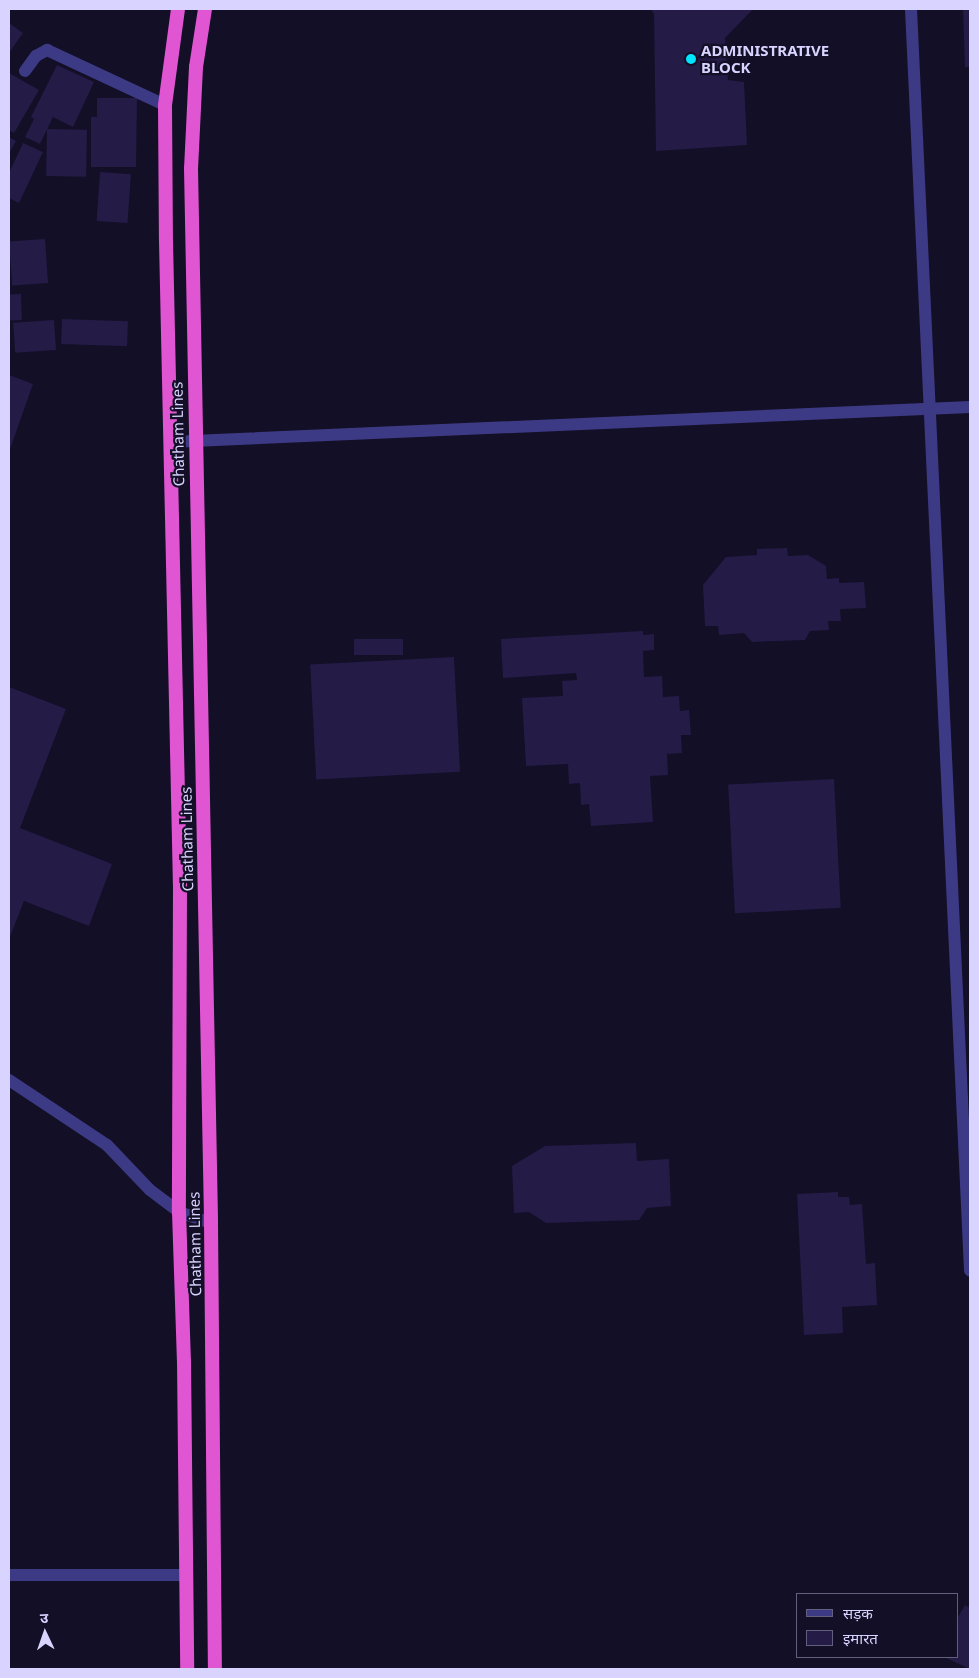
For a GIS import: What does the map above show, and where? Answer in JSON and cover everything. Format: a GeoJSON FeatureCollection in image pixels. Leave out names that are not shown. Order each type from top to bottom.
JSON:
{"type":"FeatureCollection","features":[{"type":"Feature","properties":{"kind":"highway","name":"Chatham Lines"},"geometry":{"type":"LineString","coordinates":[[178,9],[166,106],[170,442],[180,886],[179,1212],[184,1361],[188,1669]]}},
{"type":"Feature","properties":{"kind":"highway","name":"Chatham Lines"},"geometry":{"type":"LineString","coordinates":[[205,9],[196,67],[190,168],[211,1223],[215,1669]]}},
{"type":"Feature","properties":{"kind":"street"},"geometry":{"type":"LineString","coordinates":[[911,9],[966,1101],[970,1271]]}},
{"type":"Feature","properties":{"kind":"street"},"geometry":{"type":"LineString","coordinates":[[25,71],[36,56],[47,50],[166,106]]}},
{"type":"Feature","properties":{"kind":"street"},"geometry":{"type":"LineString","coordinates":[[170,442],[970,407]]}},
{"type":"Feature","properties":{"kind":"street"},"geometry":{"type":"LineString","coordinates":[[9,1080],[32,1092],[107,1145],[150,1190],[179,1212],[211,1223]]}},
{"type":"Feature","properties":{"kind":"street"},"geometry":{"type":"LineString","coordinates":[[9,1574],[186,1575]]}},
{"type":"Feature","properties":{"kind":"building","name":"ADMINISTRATIVE BLOCK"},"geometry":{"type":"Polygon","coordinates":[[[651,9],[753,9],[725,38],[728,80],[744,82],[747,145],[656,151],[654,14],[651,9]]]}},
{"type":"Feature","properties":{"kind":"building"},"geometry":{"type":"Polygon","coordinates":[[[963,9],[970,9],[970,67],[965,67],[963,9]]]}},
{"type":"Feature","properties":{"kind":"building"},"geometry":{"type":"Polygon","coordinates":[[[9,23],[23,33],[9,53],[9,23]]]}},
{"type":"Feature","properties":{"kind":"building"},"geometry":{"type":"Polygon","coordinates":[[[57,65],[94,82],[73,127],[53,117],[40,144],[25,137],[34,119],[31,117],[57,65]]]}},
{"type":"Feature","properties":{"kind":"building"},"geometry":{"type":"Polygon","coordinates":[[[9,73],[39,90],[14,133],[9,130],[9,73]]]}},
{"type":"Feature","properties":{"kind":"building"},"geometry":{"type":"Polygon","coordinates":[[[97,98],[137,98],[136,167],[91,167],[91,117],[97,117],[97,98]]]}},
{"type":"Feature","properties":{"kind":"building"},"geometry":{"type":"Polygon","coordinates":[[[47,129],[87,130],[86,177],[46,176],[47,129]]]}},
{"type":"Feature","properties":{"kind":"building"},"geometry":{"type":"Polygon","coordinates":[[[9,137],[16,141],[9,153],[9,137]]]}},
{"type":"Feature","properties":{"kind":"building"},"geometry":{"type":"Polygon","coordinates":[[[23,143],[43,152],[19,203],[9,198],[9,173],[23,143]]]}},
{"type":"Feature","properties":{"kind":"building"},"geometry":{"type":"Polygon","coordinates":[[[100,172],[131,174],[128,223],[97,221],[100,172]]]}},
{"type":"Feature","properties":{"kind":"building"},"geometry":{"type":"Polygon","coordinates":[[[45,239],[48,283],[12,285],[9,242],[45,239]]]}},
{"type":"Feature","properties":{"kind":"building"},"geometry":{"type":"Polygon","coordinates":[[[9,294],[21,294],[22,320],[10,320],[9,294]]]}},
{"type":"Feature","properties":{"kind":"building"},"geometry":{"type":"Polygon","coordinates":[[[62,319],[128,321],[127,346],[61,344],[62,319]]]}},
{"type":"Feature","properties":{"kind":"building"},"geometry":{"type":"Polygon","coordinates":[[[54,320],[56,350],[15,353],[13,323],[54,320]]]}},
{"type":"Feature","properties":{"kind":"building"},"geometry":{"type":"Polygon","coordinates":[[[9,375],[33,384],[9,452],[9,375]]]}},
{"type":"Feature","properties":{"kind":"building"},"geometry":{"type":"Polygon","coordinates":[[[787,548],[788,556],[808,555],[826,566],[827,579],[839,578],[839,583],[864,582],[866,608],[840,609],[841,621],[828,621],[829,630],[810,631],[805,640],[752,642],[744,633],[719,635],[718,626],[705,626],[703,585],[726,557],[757,555],[757,549],[787,548]]]}},
{"type":"Feature","properties":{"kind":"building"},"geometry":{"type":"Polygon","coordinates":[[[643,631],[643,635],[654,634],[654,650],[643,651],[644,677],[662,676],[663,697],[679,696],[680,711],[689,710],[691,735],[681,735],[682,753],[667,754],[668,775],[650,776],[653,822],[591,826],[589,804],[581,805],[580,783],[569,784],[568,764],[526,766],[522,698],[563,696],[562,681],[577,680],[576,673],[503,678],[501,639],[643,631]]]}},
{"type":"Feature","properties":{"kind":"building"},"geometry":{"type":"Polygon","coordinates":[[[354,639],[403,639],[403,655],[354,655],[354,639]]]}},
{"type":"Feature","properties":{"kind":"building"},"geometry":{"type":"Polygon","coordinates":[[[454,657],[460,772],[316,779],[310,665],[454,657]]]}},
{"type":"Feature","properties":{"kind":"building"},"geometry":{"type":"Polygon","coordinates":[[[9,687],[66,709],[20,828],[112,864],[89,926],[24,901],[9,939],[9,687]]]}},
{"type":"Feature","properties":{"kind":"building"},"geometry":{"type":"Polygon","coordinates":[[[834,779],[841,908],[735,913],[728,785],[834,779]]]}},
{"type":"Feature","properties":{"kind":"building"},"geometry":{"type":"Polygon","coordinates":[[[636,1143],[637,1161],[669,1159],[671,1206],[647,1208],[639,1220],[546,1223],[529,1212],[514,1213],[512,1166],[545,1146],[636,1143]]]}},
{"type":"Feature","properties":{"kind":"building"},"geometry":{"type":"Polygon","coordinates":[[[838,1192],[838,1197],[849,1197],[850,1205],[862,1204],[866,1264],[875,1263],[877,1305],[842,1307],[843,1333],[804,1335],[797,1194],[838,1192]]]}},
{"type":"Feature","properties":{"kind":"building"},"geometry":{"type":"Polygon","coordinates":[[[965,1605],[970,1608],[970,1669],[946,1658],[959,1658],[959,1615],[965,1605]]]}},
{"type":"Feature","properties":{"kind":"place","name":"ADMINISTRATIVE BLOCK"},"geometry":{"type":"Point","coordinates":[691,59]}}]}
